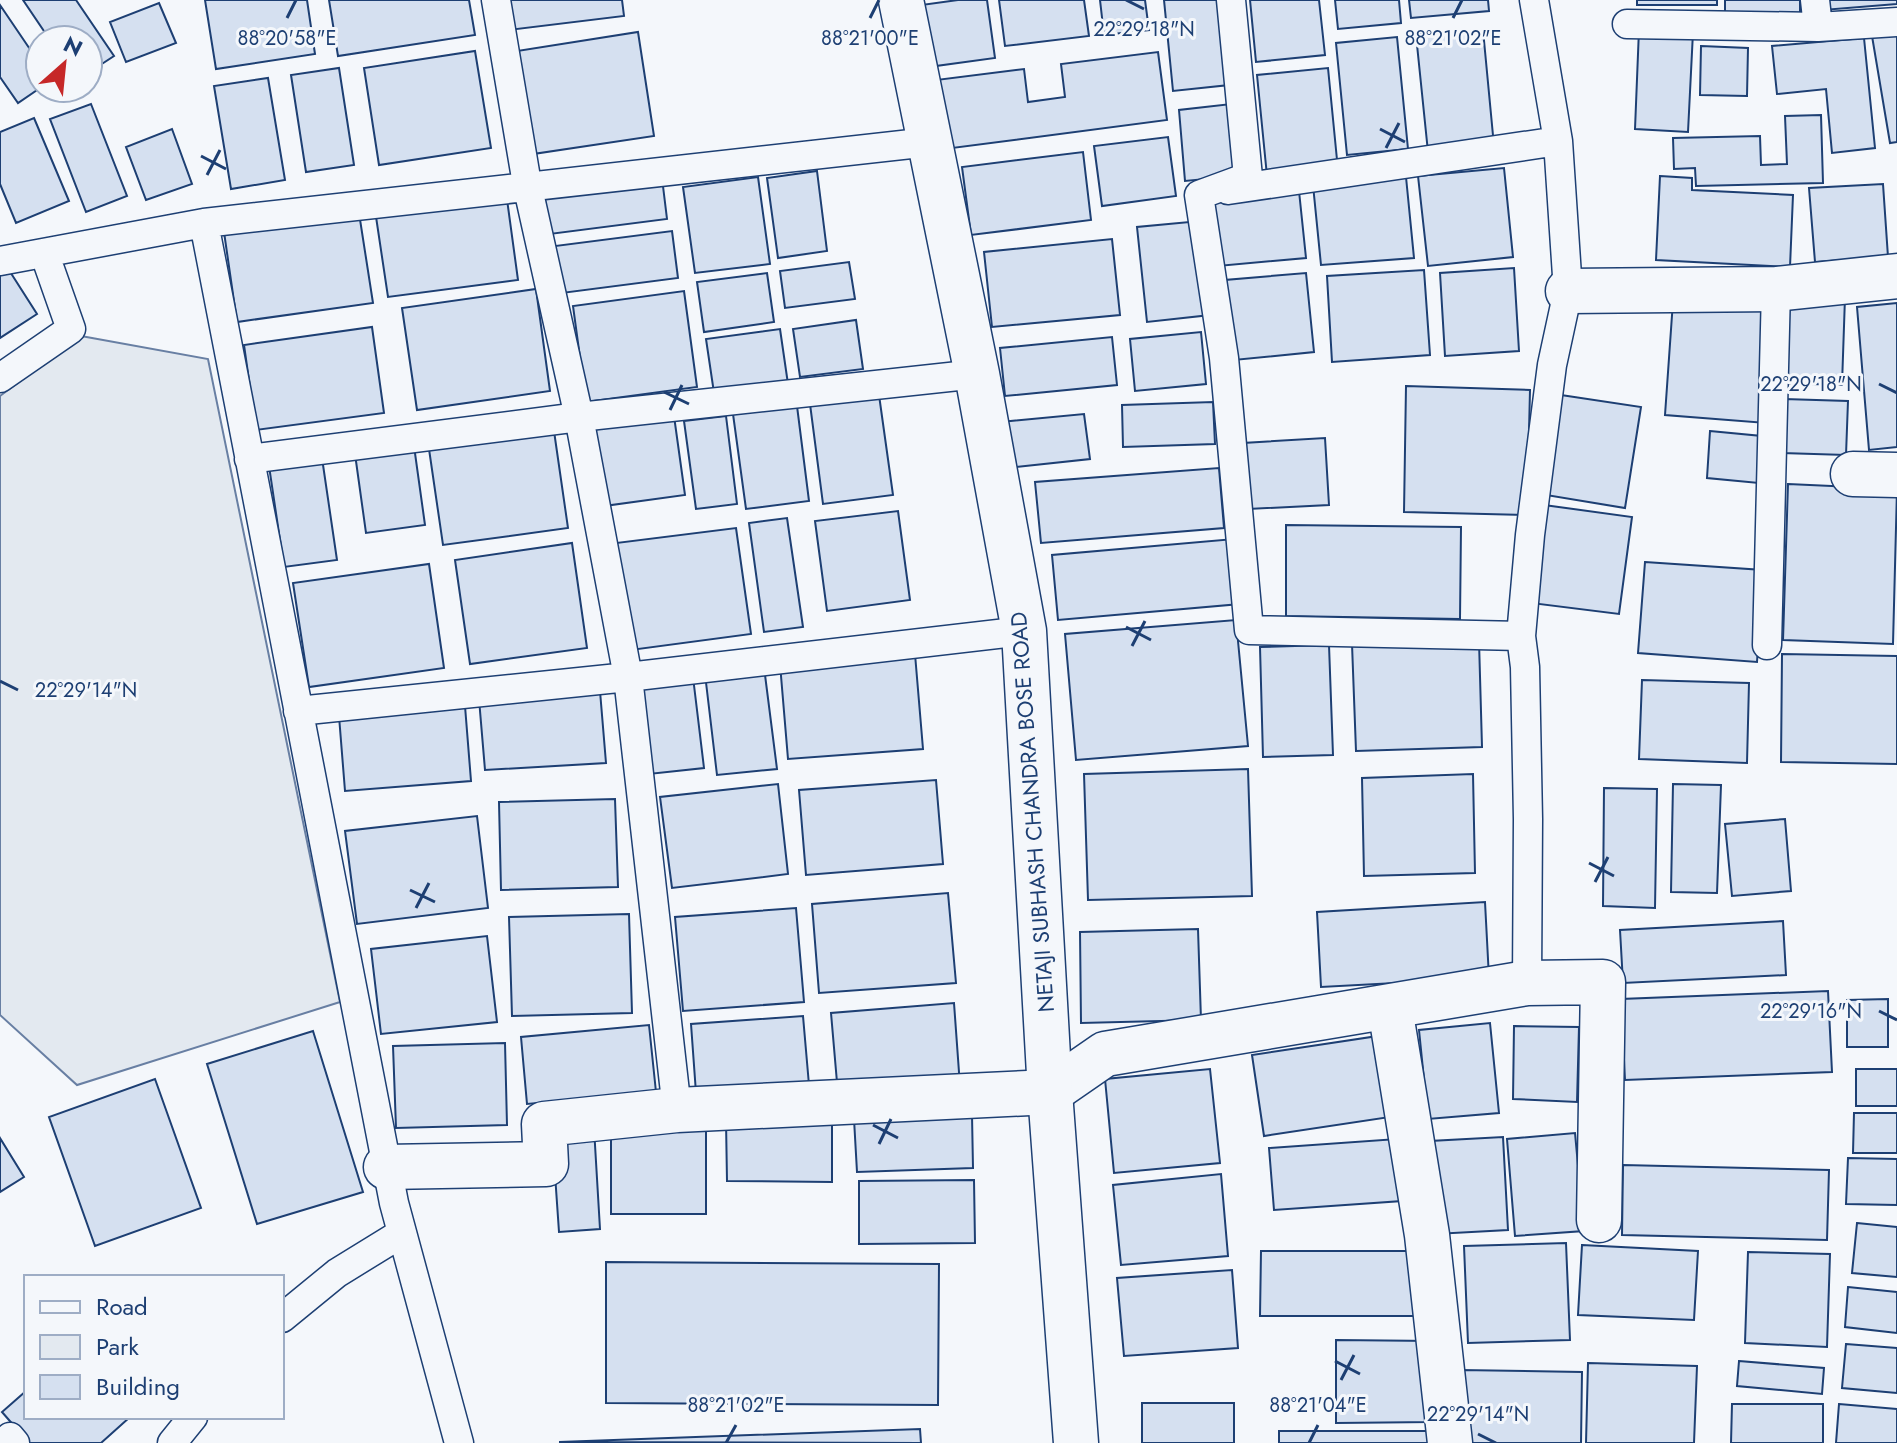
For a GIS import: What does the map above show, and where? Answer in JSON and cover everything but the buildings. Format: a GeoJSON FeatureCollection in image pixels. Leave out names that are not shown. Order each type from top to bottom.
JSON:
{"type":"FeatureCollection","features":[{"type":"Feature","properties":{"kind":"street","name":"NETAJI SUBHASH CHANDRA BOSE ROAD"},"geometry":{"type":"LineString","coordinates":[[907,1],[929,142],[977,374],[1024,631],[1050,1092],[1076,1443]]}},
{"type":"Feature","properties":{"kind":"street"},"geometry":{"type":"LineString","coordinates":[[1568,291],[1776,289],[1897,276]]}},
{"type":"Feature","properties":{"kind":"street"},"geometry":{"type":"LineString","coordinates":[[1853,474],[1897,475]]}},
{"type":"Feature","properties":{"kind":"street"},"geometry":{"type":"LineString","coordinates":[[386,1167],[546,1164],[544,1124],[677,1110],[1050,1092],[1105,1054],[1527,983],[1603,982],[1599,1220]]}},
{"type":"Feature","properties":{"kind":"street"},"geometry":{"type":"LineString","coordinates":[[1390,1008],[1427,1235],[1450,1443]]}},
{"type":"Feature","properties":{"kind":"lane"},"geometry":{"type":"LineString","coordinates":[[496,0],[527,184],[579,417],[628,677],[677,1110]]}},
{"type":"Feature","properties":{"kind":"lane"},"geometry":{"type":"LineString","coordinates":[[1199,195],[1248,177],[1231,0]]}},
{"type":"Feature","properties":{"kind":"lane"},"geometry":{"type":"LineString","coordinates":[[1527,983],[1528,789],[1525,667],[1521,636],[1530,535],[1552,365],[1568,291],[1558,141],[1534,0]]}},
{"type":"Feature","properties":{"kind":"lane"},"geometry":{"type":"LineString","coordinates":[[1627,24],[1816,13],[1897,22]]}},
{"type":"Feature","properties":{"kind":"lane"},"geometry":{"type":"LineString","coordinates":[[1199,195],[1558,141]]}},
{"type":"Feature","properties":{"kind":"lane"},"geometry":{"type":"LineString","coordinates":[[0,261],[204,223],[527,184],[929,142]]}},
{"type":"Feature","properties":{"kind":"lane"},"geometry":{"type":"LineString","coordinates":[[1199,195],[1224,358],[1249,630],[1521,636]]}},
{"type":"Feature","properties":{"kind":"lane"},"geometry":{"type":"LineString","coordinates":[[204,223],[386,1167],[459,1443]]}},
{"type":"Feature","properties":{"kind":"lane"},"geometry":{"type":"LineString","coordinates":[[0,378],[71,329],[45,255]]}},
{"type":"Feature","properties":{"kind":"lane"},"geometry":{"type":"LineString","coordinates":[[1767,645],[1776,289]]}},
{"type":"Feature","properties":{"kind":"lane"},"geometry":{"type":"LineString","coordinates":[[249,459],[579,417],[977,374]]}},
{"type":"Feature","properties":{"kind":"lane"},"geometry":{"type":"LineString","coordinates":[[298,711],[1024,631]]}},
{"type":"Feature","properties":{"kind":"lane"},"geometry":{"type":"LineString","coordinates":[[284,1316],[337,1273],[402,1233]]}},
{"type":"Feature","properties":{"kind":"lane"},"geometry":{"type":"LineString","coordinates":[[172,1443],[191,1419]]}},
{"type":"Feature","properties":{"kind":"green space"},"geometry":{"type":"Polygon","coordinates":[[[81,336],[208,359],[340,1002],[77,1085],[0,1015],[0,396],[81,336]]]}}]}
